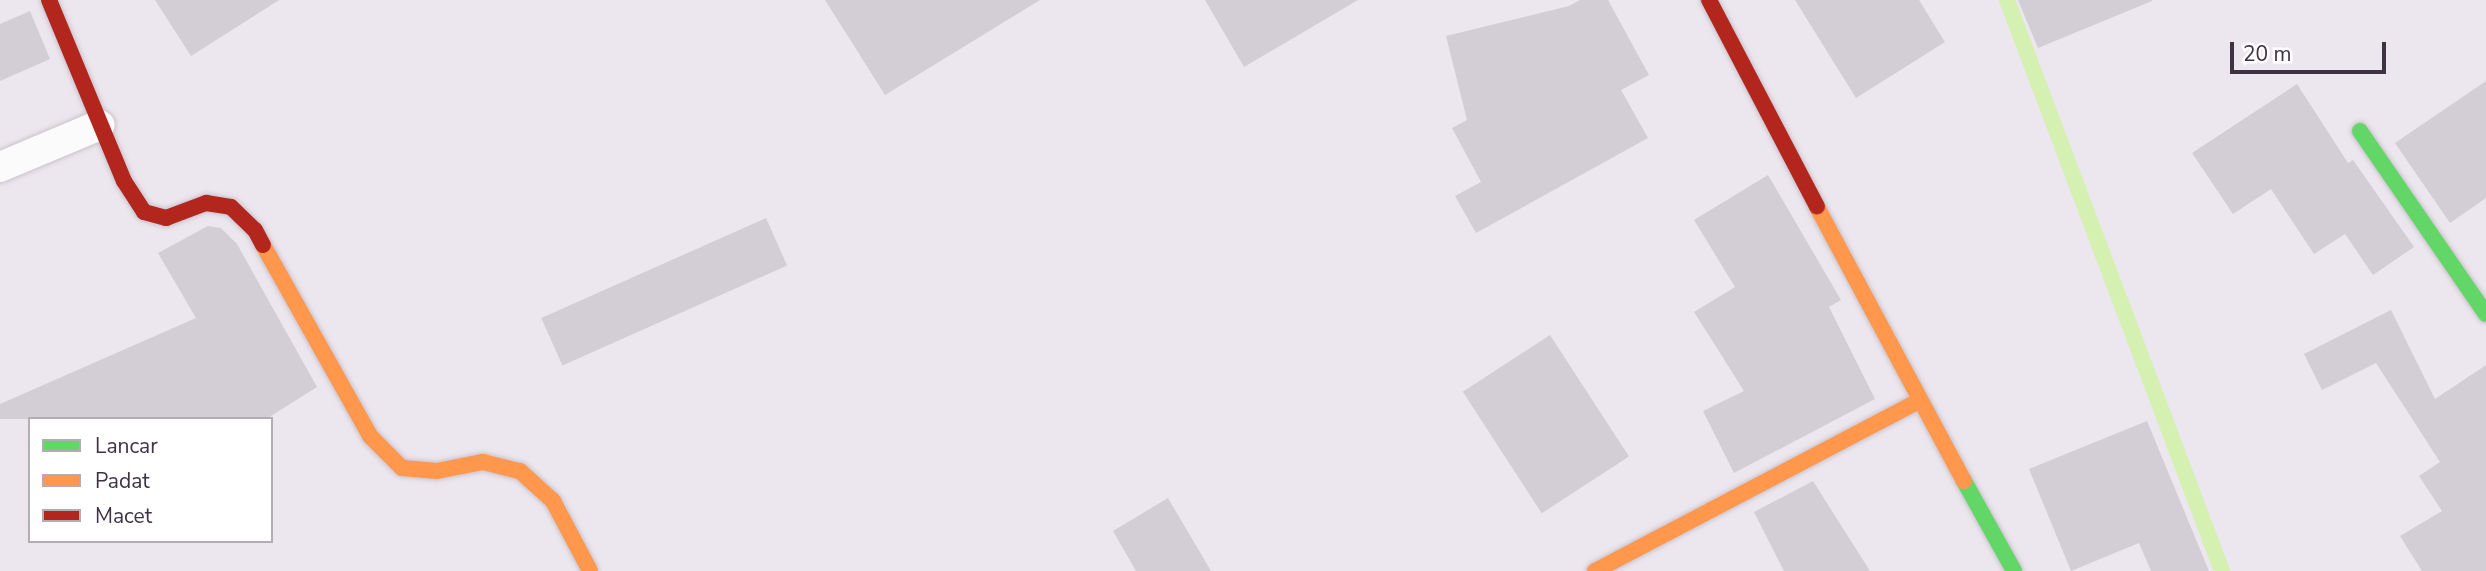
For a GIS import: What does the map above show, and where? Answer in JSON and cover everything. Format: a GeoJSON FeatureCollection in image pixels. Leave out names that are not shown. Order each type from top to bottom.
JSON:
{"type":"FeatureCollection","features":[{"type":"Feature","properties":{"kind":"street"},"geometry":{"type":"LineString","coordinates":[[49,0],[124,181],[145,212],[166,218],[206,203],[231,207],[256,230],[370,436],[402,468],[437,471],[483,462],[520,471],[553,501],[590,571]]}},
{"type":"Feature","properties":{"kind":"street"},"geometry":{"type":"LineString","coordinates":[[1709,0],[1919,401],[2014,571]]}},
{"type":"Feature","properties":{"kind":"street"},"geometry":{"type":"LineString","coordinates":[[2360,131],[2486,314]]}},
{"type":"Feature","properties":{"kind":"street"},"geometry":{"type":"LineString","coordinates":[[1595,571],[1919,401]]}},
{"type":"Feature","properties":{"kind":"lane"},"geometry":{"type":"LineString","coordinates":[[0,167],[100,125]]}},
{"type":"Feature","properties":{"kind":"building"},"geometry":{"type":"Polygon","coordinates":[[[155,0],[279,0],[191,56],[155,0]]]}},
{"type":"Feature","properties":{"kind":"building"},"geometry":{"type":"Polygon","coordinates":[[[825,0],[1040,0],[885,95],[825,0]]]}},
{"type":"Feature","properties":{"kind":"building"},"geometry":{"type":"Polygon","coordinates":[[[1205,0],[1358,0],[1244,67],[1205,0]]]}},
{"type":"Feature","properties":{"kind":"building"},"geometry":{"type":"Polygon","coordinates":[[[1580,0],[1608,0],[1649,75],[1621,90],[1648,138],[1476,233],[1455,196],[1481,182],[1452,128],[1467,120],[1446,36],[1569,6],[1580,0]]]}},
{"type":"Feature","properties":{"kind":"building"},"geometry":{"type":"Polygon","coordinates":[[[1795,0],[1919,0],[1945,42],[1856,98],[1795,0]]]}},
{"type":"Feature","properties":{"kind":"building"},"geometry":{"type":"Polygon","coordinates":[[[2018,0],[2152,0],[2152,1],[2038,48],[2018,0]]]}},
{"type":"Feature","properties":{"kind":"building"},"geometry":{"type":"Polygon","coordinates":[[[30,11],[50,59],[0,81],[0,24],[30,11]]]}},
{"type":"Feature","properties":{"kind":"building"},"geometry":{"type":"Polygon","coordinates":[[[2486,81],[2486,198],[2450,223],[2395,143],[2486,81]]]}},
{"type":"Feature","properties":{"kind":"building"},"geometry":{"type":"Polygon","coordinates":[[[2297,84],[2348,163],[2353,160],[2414,247],[2373,275],[2345,234],[2314,254],[2271,189],[2233,214],[2192,153],[2297,84]]]}},
{"type":"Feature","properties":{"kind":"building"},"geometry":{"type":"Polygon","coordinates":[[[1768,175],[1841,300],[1829,307],[1875,399],[1734,473],[1703,411],[1744,391],[1694,312],[1735,287],[1694,220],[1768,175]]]}},
{"type":"Feature","properties":{"kind":"building"},"geometry":{"type":"Polygon","coordinates":[[[766,218],[787,266],[562,366],[541,318],[766,218]]]}},
{"type":"Feature","properties":{"kind":"building"},"geometry":{"type":"Polygon","coordinates":[[[208,226],[221,228],[237,244],[317,387],[269,417],[0,419],[0,404],[196,318],[158,253],[208,226]]]}},
{"type":"Feature","properties":{"kind":"building"},"geometry":{"type":"Polygon","coordinates":[[[2391,310],[2435,399],[2486,365],[2486,571],[2422,571],[2400,536],[2442,511],[2419,476],[2440,462],[2376,363],[2322,390],[2304,354],[2391,310]]]}},
{"type":"Feature","properties":{"kind":"building"},"geometry":{"type":"Polygon","coordinates":[[[1550,335],[1629,457],[1542,513],[1463,392],[1550,335]]]}},
{"type":"Feature","properties":{"kind":"building"},"geometry":{"type":"Polygon","coordinates":[[[2147,421],[2209,571],[2151,571],[2139,543],[2071,571],[2029,469],[2147,421]]]}},
{"type":"Feature","properties":{"kind":"building"},"geometry":{"type":"Polygon","coordinates":[[[1813,481],[1870,571],[1784,571],[1754,512],[1813,481]]]}},
{"type":"Feature","properties":{"kind":"building"},"geometry":{"type":"Polygon","coordinates":[[[1168,498],[1211,571],[1136,571],[1113,531],[1168,498]]]}},
{"type":"Feature","properties":{"kind":"waterway"},"geometry":{"type":"LineString","coordinates":[[2007,0],[2222,571]]}},
{"type":"Feature","properties":{"kind":"traffic: fast"},"geometry":{"type":"LineString","coordinates":[[2360,131],[2486,314]]}},
{"type":"Feature","properties":{"kind":"traffic: fast"},"geometry":{"type":"LineString","coordinates":[[1964,481],[2014,571]]}},
{"type":"Feature","properties":{"kind":"traffic: slow"},"geometry":{"type":"LineString","coordinates":[[1817,207],[1964,481]]}},
{"type":"Feature","properties":{"kind":"traffic: slow"},"geometry":{"type":"LineString","coordinates":[[263,245],[370,436],[402,468],[437,471],[483,462],[520,471],[553,501],[590,571]]}},
{"type":"Feature","properties":{"kind":"traffic: slow"},"geometry":{"type":"LineString","coordinates":[[1595,571],[1919,401]]}},
{"type":"Feature","properties":{"kind":"traffic: jam"},"geometry":{"type":"LineString","coordinates":[[49,0],[124,181],[144,212],[166,218],[206,203],[231,207],[255,230],[263,245]]}},
{"type":"Feature","properties":{"kind":"traffic: jam"},"geometry":{"type":"LineString","coordinates":[[1709,0],[1817,207]]}}]}
